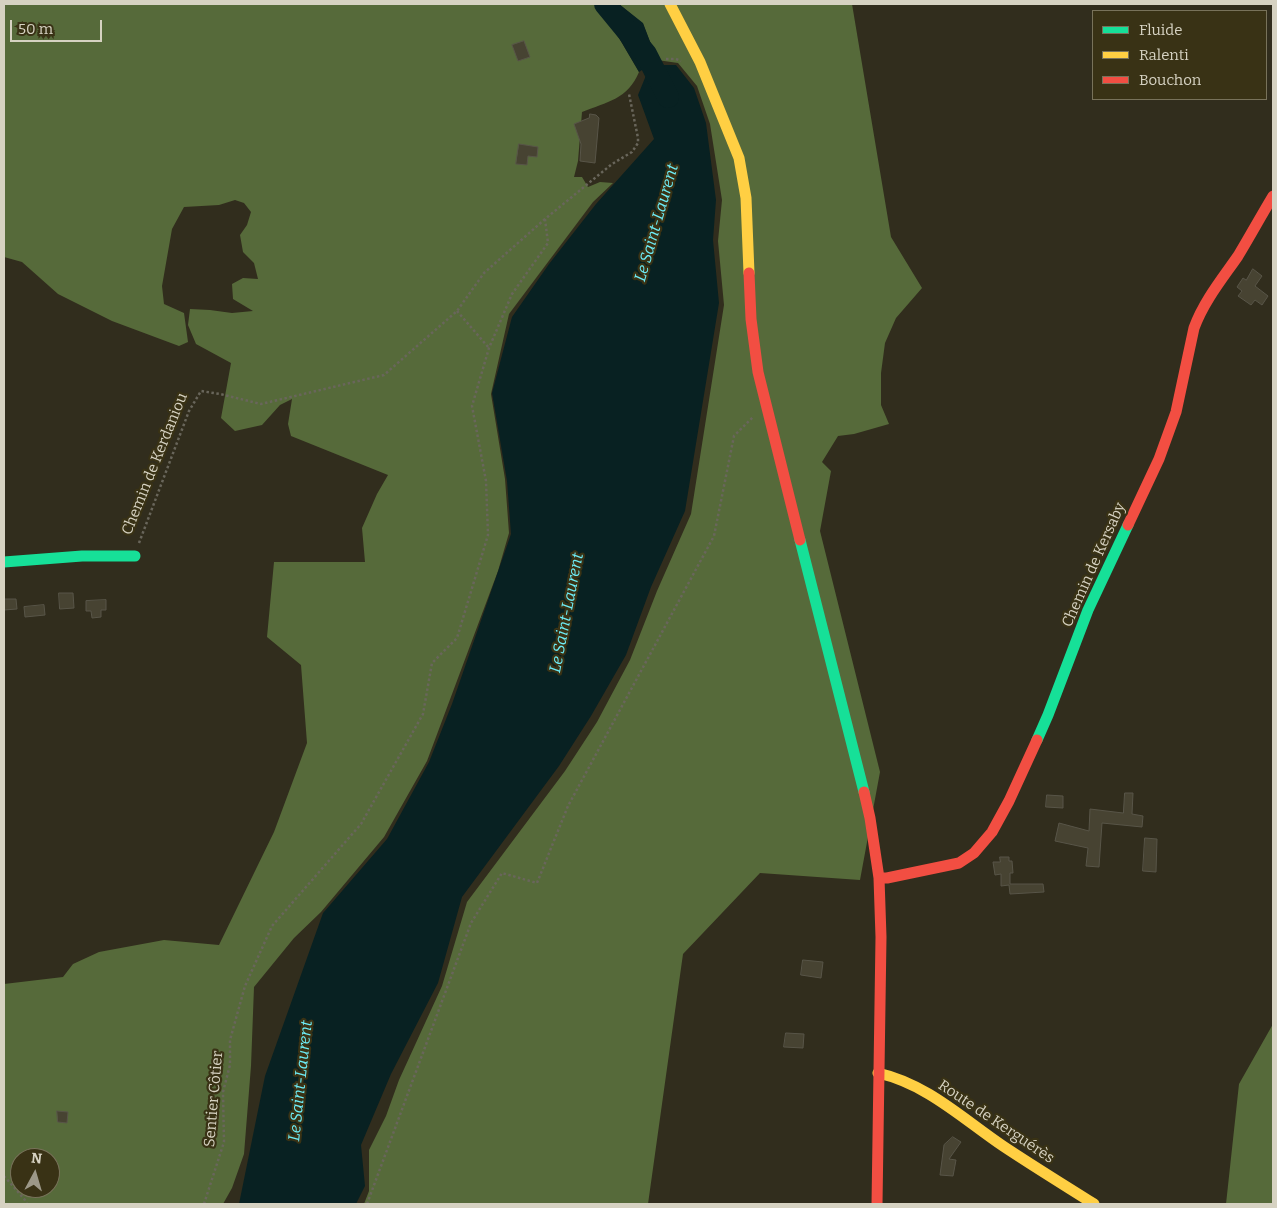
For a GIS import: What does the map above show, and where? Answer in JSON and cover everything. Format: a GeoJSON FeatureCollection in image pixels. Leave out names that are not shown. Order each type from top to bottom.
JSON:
{"type":"FeatureCollection","features":[{"type":"Feature","properties":{"kind":"street"},"geometry":{"type":"LineString","coordinates":[[670,4],[700,62],[739,158],[746,198],[752,329],[758,372],[870,818],[879,878],[881,937],[877,1204]]}},
{"type":"Feature","properties":{"kind":"street","name":"Chemin de Kersaby"},"geometry":{"type":"LineString","coordinates":[[879,878],[959,863],[974,854],[992,832],[1009,801],[1048,714],[1088,610],[1158,459],[1176,412],[1198,317],[1273,196]]}},
{"type":"Feature","properties":{"kind":"street","name":"Chemin de Kerdaniou"},"geometry":{"type":"LineString","coordinates":[[4,562],[82,556],[134,556]]}},
{"type":"Feature","properties":{"kind":"street","name":"Route de Kerguérès"},"geometry":{"type":"LineString","coordinates":[[878,1073],[891,1074],[914,1085],[1094,1204]]}},
{"type":"Feature","properties":{"kind":"path"},"geometry":{"type":"LineString","coordinates":[[489,348],[457,311],[484,273],[545,219],[612,164],[636,148],[638,138],[629,94]]}},
{"type":"Feature","properties":{"kind":"path","name":"Sentier Côtier"},"geometry":{"type":"LineString","coordinates":[[204,1204],[224,1142],[223,1092],[230,1065],[230,1040],[245,986],[272,926],[361,824],[422,714],[432,663],[457,638],[488,535],[486,481],[472,406],[489,348],[512,294],[548,243],[545,219]]}},
{"type":"Feature","properties":{"kind":"path","name":"Chemin de Kerdaniou"},"geometry":{"type":"LineString","coordinates":[[134,556],[190,411],[201,391],[260,404],[384,375],[457,311]]}},
{"type":"Feature","properties":{"kind":"path"},"geometry":{"type":"LineString","coordinates":[[367,1204],[471,923],[502,873],[537,883],[568,806],[714,536],[734,436],[757,413]]}},
{"type":"Feature","properties":{"kind":"path"},"geometry":{"type":"LineString","coordinates":[[4,1176],[26,1200],[27,1204]]}},
{"type":"Feature","properties":{"kind":"green space"},"geometry":{"type":"Polygon","coordinates":[[[4,4],[596,4],[598,11],[612,26],[639,72],[623,94],[582,112],[578,161],[574,177],[582,177],[588,187],[600,182],[613,183],[593,202],[509,314],[491,394],[505,479],[509,533],[498,571],[427,761],[384,837],[321,912],[294,938],[254,987],[251,1066],[244,1154],[232,1188],[223,1204],[4,1204],[4,984],[63,977],[73,964],[99,952],[164,940],[219,945],[274,832],[307,743],[301,665],[267,637],[274,562],[365,562],[362,528],[377,494],[388,475],[291,436],[288,424],[292,399],[280,405],[262,425],[235,431],[221,418],[231,363],[196,344],[188,325],[190,309],[232,313],[253,311],[233,299],[232,284],[243,278],[258,279],[254,263],[243,252],[240,235],[247,225],[251,212],[244,203],[235,200],[219,205],[184,207],[172,229],[162,286],[164,304],[184,313],[188,342],[179,346],[112,321],[58,294],[22,262],[4,257],[4,4]]]}},
{"type":"Feature","properties":{"kind":"green space"},"geometry":{"type":"Polygon","coordinates":[[[619,4],[852,4],[891,237],[922,288],[896,318],[885,343],[881,373],[881,405],[889,424],[854,434],[838,436],[822,462],[831,471],[820,531],[880,772],[860,880],[760,873],[683,954],[648,1204],[364,1204],[369,1191],[369,1150],[386,1116],[399,1080],[442,986],[467,902],[565,771],[597,722],[630,660],[657,591],[691,514],[724,305],[718,241],[722,200],[710,124],[697,86],[678,63],[657,60],[643,24],[619,4]]]}},
{"type":"Feature","properties":{"kind":"green space"},"geometry":{"type":"Polygon","coordinates":[[[1273,1024],[1273,1204],[1226,1204],[1239,1084],[1273,1024]]]}},
{"type":"Feature","properties":{"kind":"water"},"geometry":{"type":"Polygon","coordinates":[[[596,4],[619,4],[643,23],[657,60],[639,72],[612,26],[598,11],[596,4]]]}},
{"type":"Feature","properties":{"kind":"water"},"geometry":{"type":"Polygon","coordinates":[[[664,65],[676,65],[694,88],[706,123],[716,200],[713,240],[719,303],[685,511],[651,587],[626,655],[591,716],[559,766],[462,897],[438,983],[391,1074],[361,1145],[365,1186],[356,1204],[239,1204],[265,1076],[323,913],[387,839],[429,762],[452,704],[511,534],[507,481],[492,393],[512,317],[549,264],[596,204],[654,139],[638,95],[647,73],[664,65]]]}},
{"type":"Feature","properties":{"kind":"building"},"geometry":{"type":"Polygon","coordinates":[[[524,41],[530,57],[518,61],[512,45],[524,41]]]}},
{"type":"Feature","properties":{"kind":"building"},"geometry":{"type":"Polygon","coordinates":[[[590,114],[596,115],[599,118],[595,163],[580,161],[581,144],[574,124],[589,118],[590,114]]]}},
{"type":"Feature","properties":{"kind":"building"},"geometry":{"type":"Polygon","coordinates":[[[519,144],[538,147],[537,157],[528,156],[527,165],[516,164],[519,144]]]}},
{"type":"Feature","properties":{"kind":"building"},"geometry":{"type":"Polygon","coordinates":[[[1253,269],[1262,276],[1255,286],[1268,296],[1262,305],[1255,300],[1251,305],[1238,296],[1242,291],[1237,287],[1243,278],[1246,280],[1253,269]]]}},
{"type":"Feature","properties":{"kind":"building"},"geometry":{"type":"Polygon","coordinates":[[[59,593],[73,593],[74,608],[60,609],[59,593]]]}},
{"type":"Feature","properties":{"kind":"building"},"geometry":{"type":"Polygon","coordinates":[[[4,599],[16,599],[17,609],[4,610],[4,599]]]}},
{"type":"Feature","properties":{"kind":"building"},"geometry":{"type":"Polygon","coordinates":[[[106,600],[106,610],[101,610],[101,617],[92,618],[91,611],[86,611],[86,601],[106,600]]]}},
{"type":"Feature","properties":{"kind":"building"},"geometry":{"type":"Polygon","coordinates":[[[44,605],[45,615],[25,617],[24,607],[44,605]]]}},
{"type":"Feature","properties":{"kind":"building"},"geometry":{"type":"Polygon","coordinates":[[[1125,793],[1133,793],[1132,814],[1143,816],[1142,827],[1102,823],[1099,867],[1086,866],[1088,848],[1055,841],[1059,823],[1089,831],[1090,809],[1123,813],[1125,793]]]}},
{"type":"Feature","properties":{"kind":"building"},"geometry":{"type":"Polygon","coordinates":[[[1047,795],[1063,796],[1063,808],[1046,807],[1047,795]]]}},
{"type":"Feature","properties":{"kind":"building"},"geometry":{"type":"Polygon","coordinates":[[[1145,838],[1157,839],[1156,872],[1143,871],[1145,838]]]}},
{"type":"Feature","properties":{"kind":"building"},"geometry":{"type":"Polygon","coordinates":[[[1000,857],[1009,857],[1009,861],[1012,861],[1013,873],[1010,873],[1010,884],[1043,884],[1044,892],[1010,894],[1009,885],[1001,886],[1001,874],[995,875],[993,862],[1000,862],[1000,857]]]}},
{"type":"Feature","properties":{"kind":"building"},"geometry":{"type":"Polygon","coordinates":[[[803,960],[823,962],[821,978],[801,975],[803,960]]]}},
{"type":"Feature","properties":{"kind":"building"},"geometry":{"type":"Polygon","coordinates":[[[786,1033],[804,1034],[803,1048],[784,1047],[786,1033]]]}},
{"type":"Feature","properties":{"kind":"building"},"geometry":{"type":"Polygon","coordinates":[[[57,1111],[68,1112],[67,1123],[58,1122],[57,1111]]]}},
{"type":"Feature","properties":{"kind":"building"},"geometry":{"type":"Polygon","coordinates":[[[953,1137],[961,1142],[949,1159],[956,1160],[953,1176],[940,1175],[944,1145],[953,1137]]]}},
{"type":"Feature","properties":{"kind":"waterway","name":"Le Saint-Laurent"},"geometry":{"type":"LineString","coordinates":[[605,4],[646,54],[668,97]]}},
{"type":"Feature","properties":{"kind":"traffic: fast"},"geometry":{"type":"LineString","coordinates":[[1037,740],[1088,610],[1128,525]]}},
{"type":"Feature","properties":{"kind":"traffic: fast"},"geometry":{"type":"LineString","coordinates":[[800,540],[864,792]]}},
{"type":"Feature","properties":{"kind":"traffic: fast"},"geometry":{"type":"LineString","coordinates":[[4,562],[82,556],[135,556]]}},
{"type":"Feature","properties":{"kind":"traffic: slow"},"geometry":{"type":"LineString","coordinates":[[670,4],[700,62],[739,158],[746,198],[749,273]]}},
{"type":"Feature","properties":{"kind":"traffic: slow"},"geometry":{"type":"LineString","coordinates":[[878,1073],[896,1078],[929,1094],[1003,1146],[1094,1204]]}},
{"type":"Feature","properties":{"kind":"traffic: jam"},"geometry":{"type":"LineString","coordinates":[[1128,525],[1159,459],[1176,412],[1194,328],[1198,318],[1214,290],[1238,256],[1273,196]]}},
{"type":"Feature","properties":{"kind":"traffic: jam"},"geometry":{"type":"LineString","coordinates":[[749,273],[751,319],[758,372],[800,540]]}},
{"type":"Feature","properties":{"kind":"traffic: jam"},"geometry":{"type":"LineString","coordinates":[[879,878],[959,863],[974,853],[992,832],[1009,801],[1037,740]]}},
{"type":"Feature","properties":{"kind":"traffic: jam"},"geometry":{"type":"LineString","coordinates":[[864,792],[879,878],[881,937],[877,1204]]}}]}
